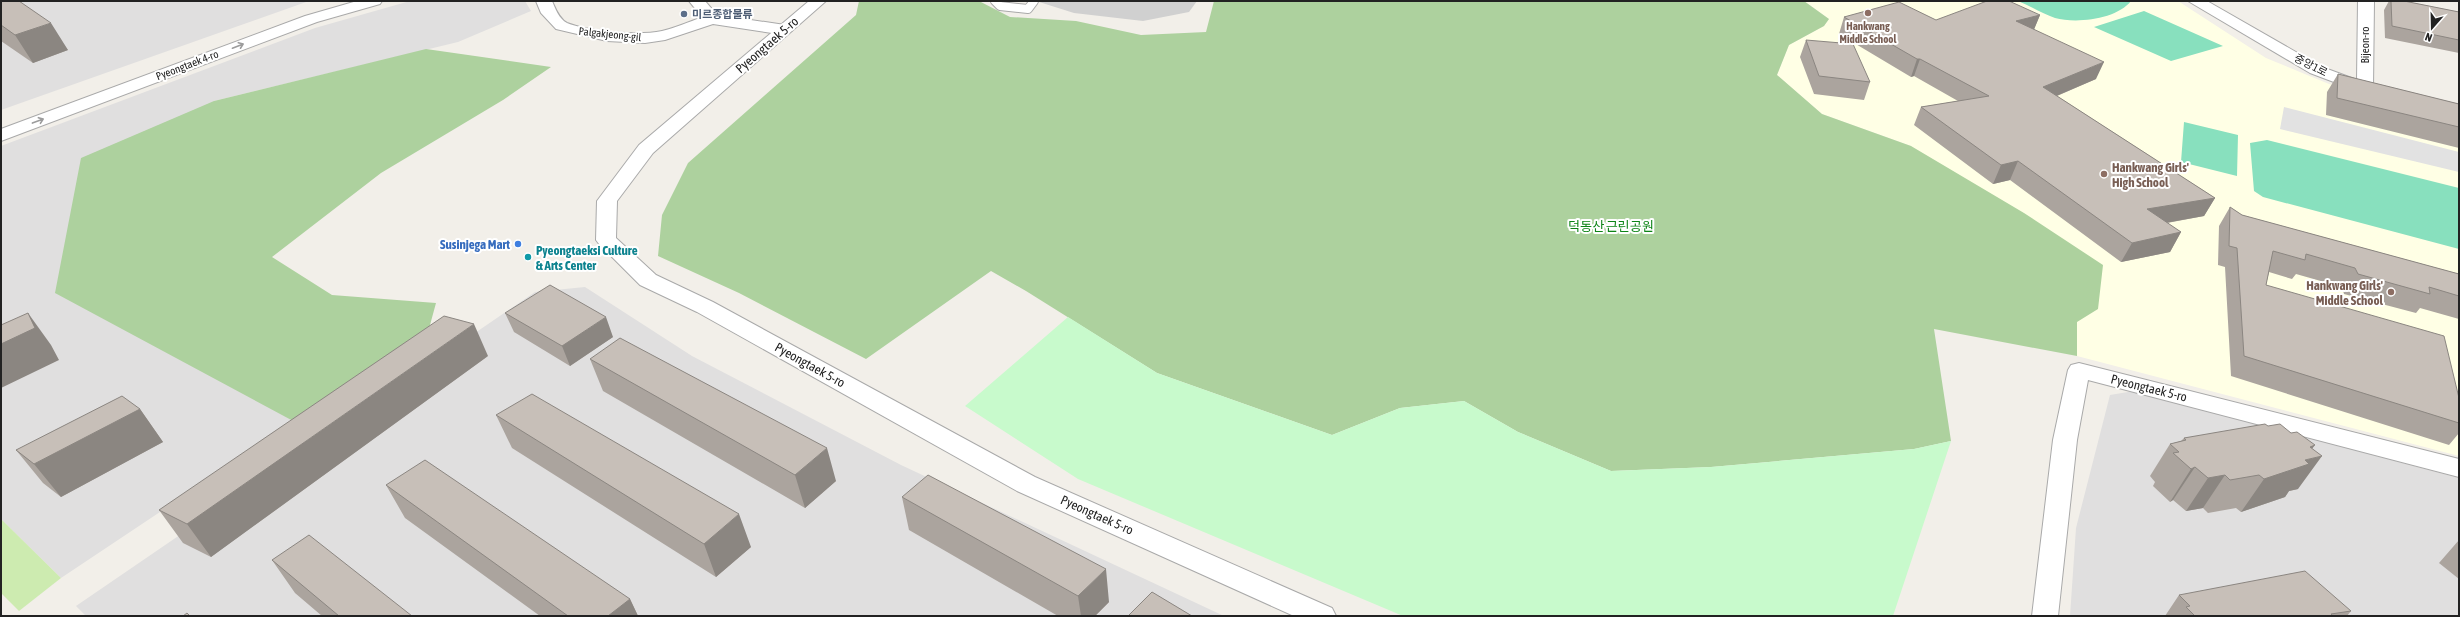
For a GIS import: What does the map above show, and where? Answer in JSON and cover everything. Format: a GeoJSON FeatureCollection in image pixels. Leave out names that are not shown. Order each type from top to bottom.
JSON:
{"type":"FeatureCollection","features":[{"type":"Feature","properties":{"kind":"street","name":"Pyeongtaek 4-ro"},"geometry":{"type":"LineString","coordinates":[[1,122],[261,25],[332,1]]}},
{"type":"Feature","properties":{"kind":"street","name":"Pyeongtaek 4-ro"},"geometry":{"type":"LineString","coordinates":[[1,135],[311,19],[374,1]]}},
{"type":"Feature","properties":{"kind":"street","name":"Palgakjeong-gil"},"geometry":{"type":"LineString","coordinates":[[544,1],[549,13],[561,26],[607,36],[645,38],[665,36],[712,19],[785,30]]}},
{"type":"Feature","properties":{"kind":"street"},"geometry":{"type":"LineString","coordinates":[[697,1],[712,19]]}},
{"type":"Feature","properties":{"kind":"street","name":"Pyeongtaek 5-ro"},"geometry":{"type":"LineString","coordinates":[[818,1],[646,149],[608,201],[606,240],[648,280],[705,308],[1026,484],[1322,616]]}},
{"type":"Feature","properties":{"kind":"street","name":"중앙1로"},"geometry":{"type":"LineString","coordinates":[[2196,1],[2316,70],[2372,90]]}},
{"type":"Feature","properties":{"kind":"street","name":"Bijeon-ro"},"geometry":{"type":"LineString","coordinates":[[2366,1],[2372,90]]}},
{"type":"Feature","properties":{"kind":"street","name":"Pyeongtaek 5-ro"},"geometry":{"type":"LineString","coordinates":[[2045,616],[2065,440],[2079,370],[2459,468]]}},
{"type":"Feature","properties":{"kind":"lane"},"geometry":{"type":"LineString","coordinates":[[995,1],[1000,6],[1028,9],[1034,1]]}},
{"type":"Feature","properties":{"kind":"shaded area"},"geometry":{"type":"Polygon","coordinates":[[[1,1],[309,1],[1,110],[1,1]]]}},
{"type":"Feature","properties":{"kind":"shaded area"},"geometry":{"type":"Polygon","coordinates":[[[410,1],[525,1],[531,11],[458,42],[214,101],[295,422],[61,578],[1,519],[1,146],[315,28],[410,1]]]}},
{"type":"Feature","properties":{"kind":"shaded area"},"geometry":{"type":"Polygon","coordinates":[[[1036,1],[1197,1],[1189,12],[1143,21],[1074,13],[1036,1]]]}},
{"type":"Feature","properties":{"kind":"shaded area"},"geometry":{"type":"Polygon","coordinates":[[[1804,1],[2178,1],[2266,58],[2329,84],[2459,115],[2459,456],[2077,356],[2077,322],[1911,146],[1822,114],[1777,75],[1789,45],[1824,26],[1829,19],[1804,1]]]}},
{"type":"Feature","properties":{"kind":"shaded area"},"geometry":{"type":"Polygon","coordinates":[[[2284,107],[2459,152],[2459,172],[2280,129],[2284,107]]]}},
{"type":"Feature","properties":{"kind":"shaded area"},"geometry":{"type":"Polygon","coordinates":[[[585,287],[692,356],[901,465],[1224,616],[86,616],[76,606],[535,292],[585,287]]]}},
{"type":"Feature","properties":{"kind":"shaded area"},"geometry":{"type":"Polygon","coordinates":[[[2134,391],[2459,478],[2459,616],[2070,616],[2076,528],[2110,395],[2134,391]]]}},
{"type":"Feature","properties":{"kind":"green space","name":"덕동산 근린공원"},"geometry":{"type":"Polygon","coordinates":[[[859,1],[979,1],[1010,17],[1076,21],[1141,35],[1206,32],[1214,1],[1804,1],[1829,19],[1824,26],[1789,45],[1777,75],[1822,114],[1911,146],[2024,213],[2103,265],[2098,309],[2077,322],[2077,356],[1934,329],[1951,441],[1914,449],[1711,467],[1611,471],[1518,432],[1464,401],[1400,408],[1332,435],[1157,373],[1026,291],[991,271],[866,359],[739,293],[658,256],[662,215],[688,163],[856,15],[859,1]]]}},
{"type":"Feature","properties":{"kind":"green space"},"geometry":{"type":"Polygon","coordinates":[[[2018,1],[2131,1],[2125,7],[2107,16],[2085,20],[2064,20],[2055,18],[2018,1]]]}},
{"type":"Feature","properties":{"kind":"green space"},"geometry":{"type":"Polygon","coordinates":[[[2144,11],[2223,46],[2171,61],[2094,27],[2144,11]]]}},
{"type":"Feature","properties":{"kind":"green space"},"geometry":{"type":"Polygon","coordinates":[[[426,49],[551,67],[503,100],[381,173],[272,257],[332,295],[436,303],[424,347],[295,422],[55,293],[81,158],[214,101],[426,49]]]}},
{"type":"Feature","properties":{"kind":"green space"},"geometry":{"type":"Polygon","coordinates":[[[2184,122],[2238,135],[2237,176],[2181,162],[2184,122]]]}},
{"type":"Feature","properties":{"kind":"green space"},"geometry":{"type":"Polygon","coordinates":[[[2267,140],[2459,188],[2459,249],[2263,197],[2254,191],[2250,143],[2267,140]]]}},
{"type":"Feature","properties":{"kind":"green space"},"geometry":{"type":"Polygon","coordinates":[[[1068,317],[1157,373],[1332,435],[1400,408],[1464,401],[1518,432],[1611,471],[1711,467],[1914,449],[1951,441],[1893,616],[1403,616],[1078,479],[965,406],[1068,317]]]}},
{"type":"Feature","properties":{"kind":"green space"},"geometry":{"type":"Polygon","coordinates":[[[1,519],[61,578],[19,611],[1,593],[1,519]]]}},
{"type":"Feature","properties":{"kind":"building"},"geometry":{"type":"Polygon","coordinates":[[[1,1],[19,1],[51,23],[15,35],[1,25],[1,1]]]}},
{"type":"Feature","properties":{"kind":"building"},"geometry":{"type":"Polygon","coordinates":[[[1987,1],[2009,1],[2040,15],[2016,21],[2104,62],[2043,87],[2215,198],[2147,209],[2181,232],[2132,243],[2018,161],[2001,165],[1921,107],[1989,96],[1920,59],[1917,59],[1844,17],[1899,2],[1936,20],[1987,1]]]}},
{"type":"Feature","properties":{"kind":"building"},"geometry":{"type":"Polygon","coordinates":[[[2391,1],[2404,1],[2459,12],[2459,40],[2392,26],[2391,1]]]}},
{"type":"Feature","properties":{"kind":"building"},"geometry":{"type":"Polygon","coordinates":[[[1806,40],[1853,44],[1870,82],[1819,76],[1806,40]]]}},
{"type":"Feature","properties":{"kind":"building"},"geometry":{"type":"Polygon","coordinates":[[[2338,74],[2459,104],[2459,127],[2337,98],[2338,74]]]}},
{"type":"Feature","properties":{"kind":"building"},"geometry":{"type":"Polygon","coordinates":[[[2230,207],[2242,215],[2459,274],[2459,296],[2429,287],[2430,294],[2358,274],[2355,268],[2306,254],[2305,260],[2273,251],[2266,285],[2444,336],[2459,398],[2459,423],[2244,356],[2237,248],[2229,246],[2230,207]]]}},
{"type":"Feature","properties":{"kind":"building"},"geometry":{"type":"Polygon","coordinates":[[[550,285],[606,317],[562,346],[505,313],[550,285]]]}},
{"type":"Feature","properties":{"kind":"building"},"geometry":{"type":"Polygon","coordinates":[[[28,313],[35,328],[1,344],[1,325],[28,313]]]}},
{"type":"Feature","properties":{"kind":"building"},"geometry":{"type":"Polygon","coordinates":[[[444,316],[474,324],[187,524],[159,510],[444,316]]]}},
{"type":"Feature","properties":{"kind":"building"},"geometry":{"type":"Polygon","coordinates":[[[620,338],[827,448],[795,475],[590,359],[620,338]]]}},
{"type":"Feature","properties":{"kind":"building"},"geometry":{"type":"Polygon","coordinates":[[[532,394],[739,514],[704,544],[496,415],[532,394]]]}},
{"type":"Feature","properties":{"kind":"building"},"geometry":{"type":"Polygon","coordinates":[[[122,396],[140,409],[34,464],[16,450],[122,396]]]}},
{"type":"Feature","properties":{"kind":"building"},"geometry":{"type":"Polygon","coordinates":[[[2265,424],[2268,426],[2280,424],[2291,433],[2297,432],[2315,445],[2310,447],[2322,456],[2305,460],[2309,464],[2264,479],[2259,475],[2230,480],[2225,475],[2208,478],[2195,467],[2191,469],[2173,453],[2179,452],[2170,444],[2186,440],[2184,438],[2265,424]]]}},
{"type":"Feature","properties":{"kind":"building"},"geometry":{"type":"Polygon","coordinates":[[[425,460],[630,599],[608,616],[568,616],[386,485],[425,460]]]}},
{"type":"Feature","properties":{"kind":"building"},"geometry":{"type":"Polygon","coordinates":[[[928,475],[1106,569],[1078,596],[902,497],[928,475]]]}},
{"type":"Feature","properties":{"kind":"building"},"geometry":{"type":"Polygon","coordinates":[[[309,535],[412,616],[339,616],[272,560],[309,535]]]}},
{"type":"Feature","properties":{"kind":"building"},"geometry":{"type":"Polygon","coordinates":[[[2305,571],[2351,611],[2331,614],[2333,616],[2195,616],[2186,607],[2190,606],[2179,595],[2305,571]]]}},
{"type":"Feature","properties":{"kind":"building"},"geometry":{"type":"Polygon","coordinates":[[[1152,592],[1192,616],[1128,616],[1152,592]]]}},
{"type":"Feature","properties":{"kind":"building"},"geometry":{"type":"Polygon","coordinates":[[[187,613],[190,616],[183,616],[187,613]]]}},
{"type":"Feature","properties":{"kind":"place","name":"Hankwang Middle School"},"geometry":{"type":"Point","coordinates":[1868,13]}},
{"type":"Feature","properties":{"kind":"place","name":"미르종합물류"},"geometry":{"type":"Point","coordinates":[684,14]}},
{"type":"Feature","properties":{"kind":"place","name":"Hankwang Girls' High School"},"geometry":{"type":"Point","coordinates":[2104,174]}},
{"type":"Feature","properties":{"kind":"place","name":"Susinjega Mart"},"geometry":{"type":"Point","coordinates":[518,244]}},
{"type":"Feature","properties":{"kind":"place","name":"Pyeongtaeksi Culture & Arts Center"},"geometry":{"type":"Point","coordinates":[528,257]}},
{"type":"Feature","properties":{"kind":"place","name":"Hankwang Girls' Middle School"},"geometry":{"type":"Point","coordinates":[2391,292]}}]}
